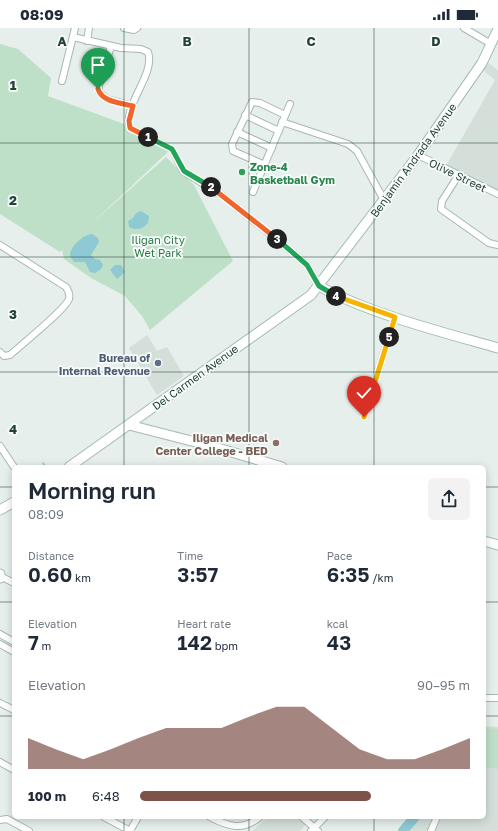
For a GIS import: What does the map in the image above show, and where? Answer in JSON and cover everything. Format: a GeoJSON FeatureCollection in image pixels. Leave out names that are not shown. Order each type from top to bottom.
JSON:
{"type":"FeatureCollection","features":[{"type":"Feature","properties":{"kind":"street"},"geometry":{"type":"LineString","coordinates":[[62,81],[75,28]]}},
{"type":"Feature","properties":{"kind":"street"},"geometry":{"type":"LineString","coordinates":[[87,40],[89,28]]}},
{"type":"Feature","properties":{"kind":"street"},"geometry":{"type":"LineString","coordinates":[[124,28],[134,30],[137,28]]}},
{"type":"Feature","properties":{"kind":"street"},"geometry":{"type":"LineString","coordinates":[[464,28],[491,44]]}},
{"type":"Feature","properties":{"kind":"street","name":"Benjamin Andrada Avenue"},"geometry":{"type":"LineString","coordinates":[[319,286],[418,155],[482,63],[498,29]]}},
{"type":"Feature","properties":{"kind":"street"},"geometry":{"type":"LineString","coordinates":[[73,37],[111,46],[141,49],[148,52],[149,62],[133,106],[129,121],[130,128],[172,149],[184,171],[223,196],[297,256],[307,265],[319,286],[339,297],[395,317],[498,348]]}},
{"type":"Feature","properties":{"kind":"street"},"geometry":{"type":"LineString","coordinates":[[111,46],[99,85],[99,92],[107,99],[133,106]]}},
{"type":"Feature","properties":{"kind":"street"},"geometry":{"type":"LineString","coordinates":[[265,166],[233,150],[232,144],[252,102],[256,102],[285,115]]}},
{"type":"Feature","properties":{"kind":"street"},"geometry":{"type":"LineString","coordinates":[[253,192],[290,104]]}},
{"type":"Feature","properties":{"kind":"street"},"geometry":{"type":"LineString","coordinates":[[245,115],[279,131]]}},
{"type":"Feature","properties":{"kind":"street"},"geometry":{"type":"LineString","coordinates":[[282,122],[348,144],[357,151],[384,200]]}},
{"type":"Feature","properties":{"kind":"street"},"geometry":{"type":"LineString","coordinates":[[237,132],[272,148]]}},
{"type":"Feature","properties":{"kind":"street","name":"Olive Street"},"geometry":{"type":"LineString","coordinates":[[418,155],[458,176],[498,194]]}},
{"type":"Feature","properties":{"kind":"street"},"geometry":{"type":"LineString","coordinates":[[458,176],[442,201],[441,209],[489,243],[498,245]]}},
{"type":"Feature","properties":{"kind":"street"},"geometry":{"type":"LineString","coordinates":[[0,245],[66,287],[69,295],[68,299],[57,312],[10,355],[4,356],[0,352]]}},
{"type":"Feature","properties":{"kind":"street","name":"Del Carmen Avenue"},"geometry":{"type":"LineString","coordinates":[[72,465],[251,336],[281,317],[311,295],[319,286]]}},
{"type":"Feature","properties":{"kind":"street"},"geometry":{"type":"LineString","coordinates":[[364,417],[395,317]]}},
{"type":"Feature","properties":{"kind":"street"},"geometry":{"type":"LineString","coordinates":[[129,425],[211,446],[275,465]]}},
{"type":"Feature","properties":{"kind":"street"},"geometry":{"type":"LineString","coordinates":[[0,446],[13,465]]}},
{"type":"Feature","properties":{"kind":"street"},"geometry":{"type":"LineString","coordinates":[[0,510],[12,503]]}},
{"type":"Feature","properties":{"kind":"street"},"geometry":{"type":"LineString","coordinates":[[486,542],[498,545]]}},
{"type":"Feature","properties":{"kind":"street"},"geometry":{"type":"LineString","coordinates":[[0,576],[12,582]]}},
{"type":"Feature","properties":{"kind":"street"},"geometry":{"type":"LineString","coordinates":[[0,634],[12,641]]}},
{"type":"Feature","properties":{"kind":"street"},"geometry":{"type":"LineString","coordinates":[[0,644],[12,651]]}},
{"type":"Feature","properties":{"kind":"street"},"geometry":{"type":"LineString","coordinates":[[486,698],[498,698]]}},
{"type":"Feature","properties":{"kind":"street"},"geometry":{"type":"LineString","coordinates":[[0,703],[12,709]]}},
{"type":"Feature","properties":{"kind":"street"},"geometry":{"type":"LineString","coordinates":[[0,762],[12,769]]}},
{"type":"Feature","properties":{"kind":"street"},"geometry":{"type":"LineString","coordinates":[[0,820],[7,819],[29,831]]}},
{"type":"Feature","properties":{"kind":"street"},"geometry":{"type":"LineString","coordinates":[[108,819],[130,831],[137,819]]}},
{"type":"Feature","properties":{"kind":"street"},"geometry":{"type":"LineString","coordinates":[[214,819],[233,828],[241,829],[248,827],[258,819]]}},
{"type":"Feature","properties":{"kind":"street"},"geometry":{"type":"LineString","coordinates":[[304,819],[314,830],[323,819]]}},
{"type":"Feature","properties":{"kind":"street"},"geometry":{"type":"LineString","coordinates":[[431,831],[437,819]]}},
{"type":"Feature","properties":{"kind":"shaded area"},"geometry":{"type":"Polygon","coordinates":[[[487,62],[498,70],[498,191],[446,166],[495,80],[483,70],[487,62]]]}},
{"type":"Feature","properties":{"kind":"shaded area","name":"Bureau of Internal Revenue"},"geometry":{"type":"Polygon","coordinates":[[[147,335],[157,351],[167,347],[184,376],[157,395],[129,348],[147,335]]]}},
{"type":"Feature","properties":{"kind":"shaded area"},"geometry":{"type":"Polygon","coordinates":[[[486,726],[498,727],[498,831],[410,831],[419,819],[486,819],[486,726]]]}},
{"type":"Feature","properties":{"kind":"shaded area"},"geometry":{"type":"Polygon","coordinates":[[[266,819],[299,819],[306,824],[300,831],[252,831],[266,819]]]}},
{"type":"Feature","properties":{"kind":"green space","name":"Iligan City Wet Park"},"geometry":{"type":"Polygon","coordinates":[[[0,44],[18,49],[51,78],[48,96],[124,124],[128,132],[170,150],[90,225],[166,157],[194,185],[233,261],[150,330],[142,316],[125,296],[91,278],[64,259],[62,250],[60,252],[0,214],[0,44]]]}},
{"type":"Feature","properties":{"kind":"green space"},"geometry":{"type":"Polygon","coordinates":[[[486,728],[498,729],[498,769],[486,767],[486,728]]]}},
{"type":"Feature","properties":{"kind":"water"},"geometry":{"type":"Polygon","coordinates":[[[141,211],[149,216],[148,223],[139,229],[129,227],[128,221],[133,218],[136,213],[141,211]]]}},
{"type":"Feature","properties":{"kind":"water"},"geometry":{"type":"Polygon","coordinates":[[[92,234],[98,238],[99,242],[91,255],[95,259],[100,260],[103,265],[101,269],[95,273],[90,272],[85,262],[74,262],[70,256],[72,248],[78,242],[85,236],[92,234]]]}},
{"type":"Feature","properties":{"kind":"water"},"geometry":{"type":"Polygon","coordinates":[[[115,265],[121,265],[125,272],[117,279],[110,270],[115,265]]]}},
{"type":"Feature","properties":{"kind":"waterway"},"geometry":{"type":"LineString","coordinates":[[403,831],[413,819]]}},
{"type":"Feature","properties":{"kind":"place","name":"Zone-4 Basketball Gym"},"geometry":{"type":"Point","coordinates":[242,172]}},
{"type":"Feature","properties":{"kind":"place","name":"Bureau of Internal Revenue"},"geometry":{"type":"Point","coordinates":[158,363]}},
{"type":"Feature","properties":{"kind":"place","name":"Iligan Medical Center College - BED"},"geometry":{"type":"Point","coordinates":[276,443]}},
{"type":"Feature","properties":{"kind":"route"},"geometry":{"type":"LineString","coordinates":[[98,89],[102,96],[107,99],[133,106],[129,121],[130,128],[165,144],[172,149],[184,171],[196,177],[223,196],[297,256],[307,265],[319,286],[339,297],[395,317],[364,417]]}}]}
